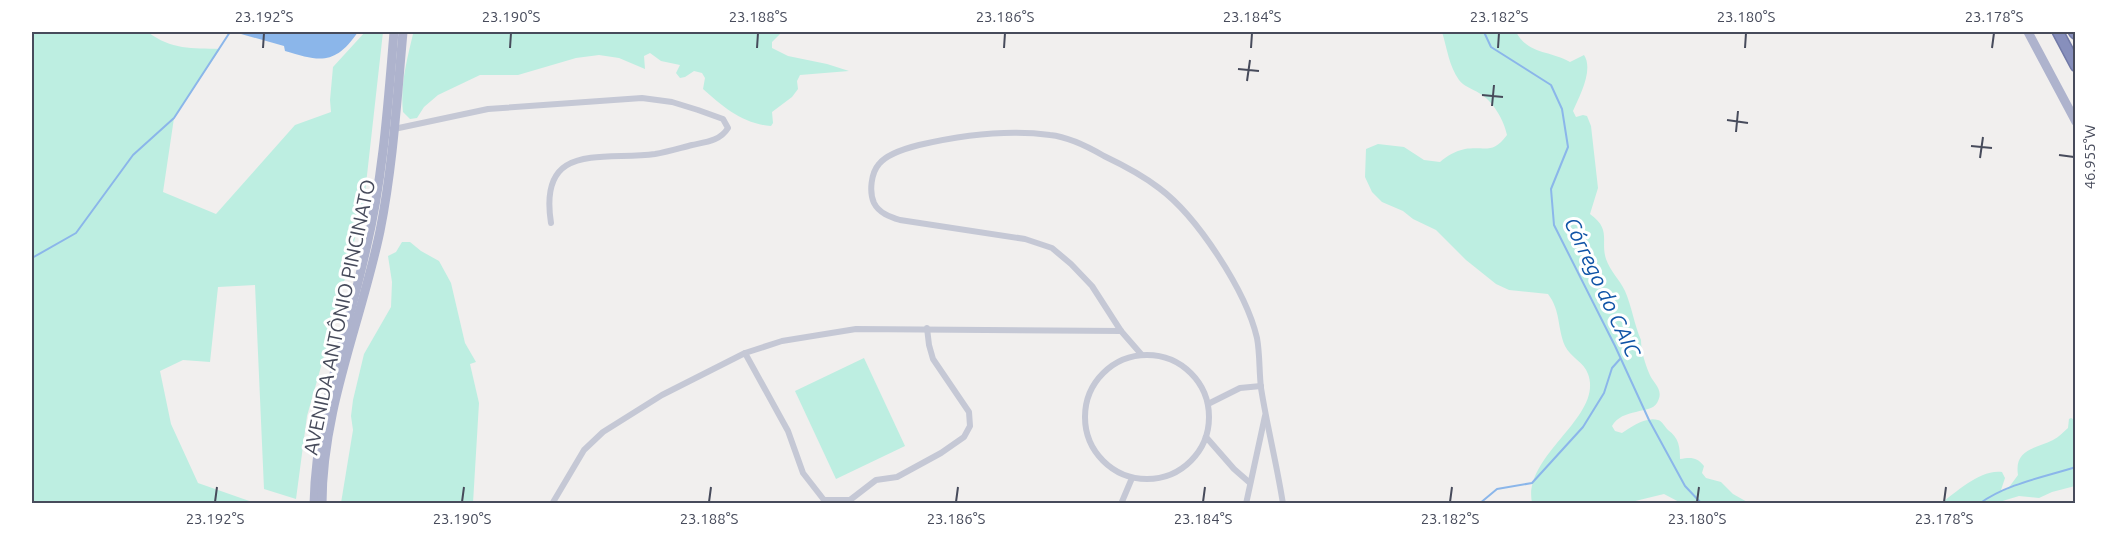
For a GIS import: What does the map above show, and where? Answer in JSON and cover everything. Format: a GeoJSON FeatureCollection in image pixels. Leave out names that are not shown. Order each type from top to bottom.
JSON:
{"type":"FeatureCollection","features":[{"type":"Feature","properties":{"kind":"highway"},"geometry":{"type":"LineString","coordinates":[[2058,32],[2076,66]]}},
{"type":"Feature","properties":{"kind":"main road","name":"AVENIDA ANTÔNIO PINCINATO"},"geometry":{"type":"LineString","coordinates":[[314,504],[318,444],[328,393],[366,250],[378,191],[394,32]]}},
{"type":"Feature","properties":{"kind":"main road","name":"AVENIDA ANTÔNIO PINCINATO"},"geometry":{"type":"LineString","coordinates":[[322,504],[329,430],[337,390],[380,231],[394,129],[403,32]]}},
{"type":"Feature","properties":{"kind":"main road"},"geometry":{"type":"LineString","coordinates":[[2028,32],[2076,122]]}},
{"type":"Feature","properties":{"kind":"street"},"geometry":{"type":"LineString","coordinates":[[394,129],[488,109],[642,98],[672,102],[723,119],[728,128],[723,135],[712,141],[655,154],[585,158],[562,169],[553,181],[548,202],[551,223]]}},
{"type":"Feature","properties":{"kind":"street"},"geometry":{"type":"LineString","coordinates":[[1141,354],[1121,331],[1092,286],[1052,248],[1024,239],[900,220],[885,215],[874,203],[871,183],[878,165],[887,158],[919,145],[966,135],[995,132],[1051,135],[1080,143],[1128,168],[1167,195],[1187,214],[1215,252],[1239,292],[1257,338],[1261,386],[1283,504]]}},
{"type":"Feature","properties":{"kind":"street"},"geometry":{"type":"LineString","coordinates":[[745,353],[788,430],[803,472],[824,500],[850,500],[876,480],[897,477],[941,453],[964,437],[970,426],[969,411],[933,359],[927,328]]}},
{"type":"Feature","properties":{"kind":"street"},"geometry":{"type":"LineString","coordinates":[[552,504],[584,450],[603,432],[662,395],[745,353],[782,341],[856,329],[1121,331]]}},
{"type":"Feature","properties":{"kind":"street"},"geometry":{"type":"LineString","coordinates":[[1141,354],[1168,358],[1191,372],[1202,387],[1208,404],[1209,420],[1206,437],[1198,453],[1185,467],[1169,476],[1151,480],[1132,478],[1114,471],[1099,458],[1089,442],[1084,422],[1086,403],[1093,385],[1106,370],[1122,359],[1141,354]]}},
{"type":"Feature","properties":{"kind":"street"},"geometry":{"type":"LineString","coordinates":[[1208,404],[1240,388],[1261,386]]}},
{"type":"Feature","properties":{"kind":"street"},"geometry":{"type":"LineString","coordinates":[[1246,504],[1266,412]]}},
{"type":"Feature","properties":{"kind":"street"},"geometry":{"type":"LineString","coordinates":[[1206,437],[1234,469],[1250,483]]}},
{"type":"Feature","properties":{"kind":"street"},"geometry":{"type":"LineString","coordinates":[[1121,504],[1132,478]]}},
{"type":"Feature","properties":{"kind":"green space"},"geometry":{"type":"Polygon","coordinates":[[[32,32],[148,32],[174,45],[220,49],[174,118],[163,192],[216,214],[295,125],[331,112],[333,67],[365,32],[383,32],[364,202],[307,416],[296,499],[264,489],[255,285],[218,287],[210,362],[183,360],[160,371],[171,424],[198,483],[255,503],[32,503],[32,32]]]}},
{"type":"Feature","properties":{"kind":"green space"},"geometry":{"type":"Polygon","coordinates":[[[417,32],[782,32],[772,42],[772,48],[788,56],[849,71],[800,75],[797,81],[798,89],[792,97],[772,112],[771,126],[751,122],[726,108],[703,89],[705,78],[702,73],[694,71],[680,78],[676,73],[680,65],[661,61],[650,53],[644,56],[645,69],[619,58],[599,55],[576,58],[518,75],[480,75],[438,95],[424,107],[417,118],[410,119],[403,112],[402,92],[413,34],[417,32]]]}},
{"type":"Feature","properties":{"kind":"green space"},"geometry":{"type":"Polygon","coordinates":[[[1442,32],[1516,32],[1527,45],[1570,62],[1584,55],[1587,61],[1586,76],[1573,111],[1576,117],[1587,116],[1591,126],[1598,188],[1590,214],[1603,230],[1606,259],[1627,297],[1641,340],[1646,365],[1660,394],[1654,406],[1622,416],[1612,426],[1615,431],[1622,433],[1649,419],[1659,421],[1677,440],[1680,459],[1696,459],[1704,466],[1702,473],[1706,478],[1721,482],[1733,494],[1749,503],[1681,503],[1664,494],[1627,503],[1532,503],[1532,485],[1539,469],[1585,406],[1590,390],[1586,370],[1565,346],[1552,300],[1548,294],[1509,290],[1496,284],[1466,260],[1436,230],[1382,202],[1372,192],[1365,177],[1366,149],[1378,144],[1404,147],[1424,160],[1440,162],[1461,150],[1493,147],[1507,135],[1501,117],[1489,101],[1459,80],[1451,63],[1442,32]]]}},
{"type":"Feature","properties":{"kind":"green space"},"geometry":{"type":"Polygon","coordinates":[[[402,242],[410,242],[439,261],[451,283],[465,343],[476,362],[470,364],[479,403],[473,503],[341,503],[353,430],[351,416],[353,400],[364,354],[391,307],[392,282],[388,256],[396,252],[402,242]]]}},
{"type":"Feature","properties":{"kind":"green space"},"geometry":{"type":"Polygon","coordinates":[[[864,358],[905,446],[836,479],[795,391],[864,358]]]}},
{"type":"Feature","properties":{"kind":"green space"},"geometry":{"type":"Polygon","coordinates":[[[2071,418],[2075,420],[2075,486],[2039,498],[2019,496],[1996,503],[1941,503],[1969,482],[1994,472],[2002,472],[2005,478],[2001,490],[2007,490],[2018,475],[2019,460],[2023,455],[2057,437],[2068,428],[2071,418]]]}},
{"type":"Feature","properties":{"kind":"water"},"geometry":{"type":"Polygon","coordinates":[[[234,32],[358,32],[342,50],[326,58],[318,59],[285,51],[284,46],[234,32]]]}},
{"type":"Feature","properties":{"kind":"waterway"},"geometry":{"type":"LineString","coordinates":[[32,258],[76,233],[133,155],[174,118],[230,32]]}},
{"type":"Feature","properties":{"kind":"waterway","name":"Córrego do CAIC"},"geometry":{"type":"LineString","coordinates":[[1484,32],[1491,47],[1551,85],[1562,109],[1568,147],[1551,189],[1554,225],[1615,346],[1649,420],[1685,486],[1702,504]]}},
{"type":"Feature","properties":{"kind":"waterway"},"geometry":{"type":"LineString","coordinates":[[1479,504],[1497,489],[1532,483],[1583,427],[1604,393],[1612,368],[1620,359]]}},
{"type":"Feature","properties":{"kind":"waterway","name":"Córrego do CAIC"},"geometry":{"type":"LineString","coordinates":[[1979,504],[2013,486],[2076,467]]}}]}
